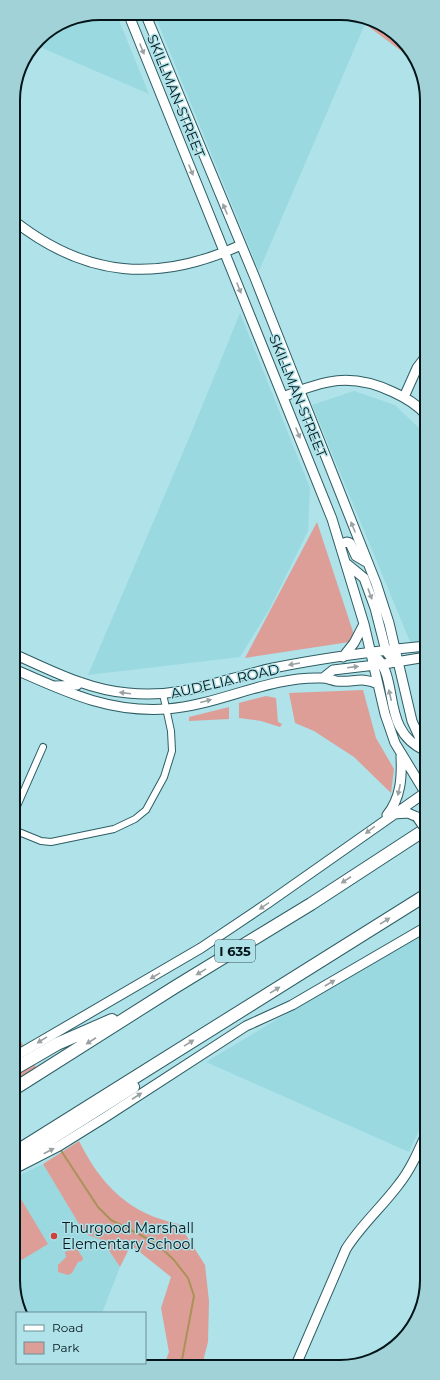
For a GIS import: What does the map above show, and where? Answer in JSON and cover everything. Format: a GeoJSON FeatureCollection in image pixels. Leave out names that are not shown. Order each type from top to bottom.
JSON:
{"type":"FeatureCollection","features":[{"type":"Feature","properties":{"kind":"highway","name":"I 635"},"geometry":{"type":"LineString","coordinates":[[20,1085],[146,1005],[311,904],[420,833]]}},
{"type":"Feature","properties":{"kind":"highway"},"geometry":{"type":"LineString","coordinates":[[20,1149],[96,1100],[420,899]]}},
{"type":"Feature","properties":{"kind":"highway"},"geometry":{"type":"LineString","coordinates":[[20,1066],[57,1044],[146,1005]]}},
{"type":"Feature","properties":{"kind":"highway"},"geometry":{"type":"LineString","coordinates":[[20,1162],[27,1154],[154,1072],[165,1058]]}},
{"type":"Feature","properties":{"kind":"main road","name":"SKILLMAN STREET"},"geometry":{"type":"LineString","coordinates":[[131,20],[341,544],[364,624],[389,729],[401,756],[420,783]]}},
{"type":"Feature","properties":{"kind":"main road","name":"SKILLMAN STREET"},"geometry":{"type":"LineString","coordinates":[[148,20],[241,245],[368,563],[389,623],[390,651],[398,662],[412,721],[420,739]]}},
{"type":"Feature","properties":{"kind":"main road"},"geometry":{"type":"LineString","coordinates":[[162,99],[177,93]]}},
{"type":"Feature","properties":{"kind":"main road"},"geometry":{"type":"LineString","coordinates":[[20,225],[41,241],[57,250],[82,260],[118,268],[137,270],[169,268],[200,261],[241,245]]}},
{"type":"Feature","properties":{"kind":"main road"},"geometry":{"type":"LineString","coordinates":[[404,397],[420,364]]}},
{"type":"Feature","properties":{"kind":"main road"},"geometry":{"type":"LineString","coordinates":[[283,397],[299,390],[332,380],[350,379],[372,383],[404,397],[420,409]]}},
{"type":"Feature","properties":{"kind":"main road"},"geometry":{"type":"LineString","coordinates":[[341,544],[347,542],[350,543],[356,556],[368,563]]}},
{"type":"Feature","properties":{"kind":"main road"},"geometry":{"type":"LineString","coordinates":[[347,564],[364,578],[390,651]]}},
{"type":"Feature","properties":{"kind":"main road"},"geometry":{"type":"LineString","coordinates":[[342,657],[354,643],[364,624]]}},
{"type":"Feature","properties":{"kind":"main road","name":"AUDELIA ROAD"},"geometry":{"type":"LineString","coordinates":[[20,657],[80,682],[115,692],[145,695],[188,691],[274,668],[420,647]]}},
{"type":"Feature","properties":{"kind":"main road"},"geometry":{"type":"LineString","coordinates":[[371,653],[384,664],[398,724],[411,743],[420,748]]}},
{"type":"Feature","properties":{"kind":"main road","name":"AUDELIA ROAD"},"geometry":{"type":"LineString","coordinates":[[20,672],[54,687],[109,706],[139,709],[168,709],[206,701],[281,681],[323,678],[333,670],[420,658]]}},
{"type":"Feature","properties":{"kind":"main road"},"geometry":{"type":"LineString","coordinates":[[274,668],[281,681]]}},
{"type":"Feature","properties":{"kind":"main road"},"geometry":{"type":"LineString","coordinates":[[323,678],[336,681],[368,680],[378,684]]}},
{"type":"Feature","properties":{"kind":"main road"},"geometry":{"type":"LineString","coordinates":[[54,687],[63,685],[73,686],[80,682]]}},
{"type":"Feature","properties":{"kind":"main road"},"geometry":{"type":"LineString","coordinates":[[383,821],[396,800],[402,773],[401,756]]}},
{"type":"Feature","properties":{"kind":"main road"},"geometry":{"type":"LineString","coordinates":[[20,1054],[201,948],[420,796]]}},
{"type":"Feature","properties":{"kind":"main road"},"geometry":{"type":"LineString","coordinates":[[392,815],[408,813],[417,817],[420,821]]}},
{"type":"Feature","properties":{"kind":"main road"},"geometry":{"type":"LineString","coordinates":[[20,1166],[59,1146],[92,1126],[246,1026],[292,1005],[420,930]]}},
{"type":"Feature","properties":{"kind":"main road"},"geometry":{"type":"LineString","coordinates":[[298,1360],[346,1248],[356,1232],[399,1184],[411,1165],[420,1146]]}},
{"type":"Feature","properties":{"kind":"street"},"geometry":{"type":"LineString","coordinates":[[20,832],[36,839],[51,842],[114,829],[136,819],[150,804],[164,777],[170,758],[172,740],[168,709],[164,694]]}},
{"type":"Feature","properties":{"kind":"street"},"geometry":{"type":"LineString","coordinates":[[20,799],[43,747]]}},
{"type":"Feature","properties":{"kind":"shaded area"},"geometry":{"type":"Polygon","coordinates":[[[100,20],[119,20],[149,94],[40,47],[56,33],[74,24],[100,20]]]}},
{"type":"Feature","properties":{"kind":"shaded area"},"geometry":{"type":"Polygon","coordinates":[[[157,20],[345,20],[365,24],[259,271],[157,20]]]}},
{"type":"Feature","properties":{"kind":"shaded area"},"geometry":{"type":"Polygon","coordinates":[[[240,313],[310,488],[308,531],[270,608],[240,657],[88,675],[192,431],[240,313]]]}},
{"type":"Feature","properties":{"kind":"shaded area"},"geometry":{"type":"Polygon","coordinates":[[[354,391],[395,405],[420,429],[420,642],[411,644],[312,405],[354,391]]]}},
{"type":"Feature","properties":{"kind":"shaded area"},"geometry":{"type":"Polygon","coordinates":[[[420,934],[420,1128],[409,1152],[206,1062],[420,934]]]}},
{"type":"Feature","properties":{"kind":"shaded area","name":"Thurgood Marshall Elementary School"},"geometry":{"type":"Polygon","coordinates":[[[43,1164],[85,1233],[102,1239],[120,1267],[102,1312],[27,1312],[23,1301],[20,1280],[20,1175],[43,1164]]]}},
{"type":"Feature","properties":{"kind":"green space"},"geometry":{"type":"Polygon","coordinates":[[[365,24],[384,33],[397,43],[405,54],[365,24]]]}},
{"type":"Feature","properties":{"kind":"green space"},"geometry":{"type":"Polygon","coordinates":[[[317,522],[356,641],[245,658],[317,522]]]}},
{"type":"Feature","properties":{"kind":"green space"},"geometry":{"type":"Polygon","coordinates":[[[363,690],[376,738],[394,769],[391,793],[354,757],[314,731],[295,723],[289,693],[363,690]]]}},
{"type":"Feature","properties":{"kind":"green space"},"geometry":{"type":"Polygon","coordinates":[[[266,696],[276,698],[278,722],[282,724],[280,727],[261,721],[239,718],[239,703],[266,696]]]}},
{"type":"Feature","properties":{"kind":"green space"},"geometry":{"type":"Polygon","coordinates":[[[229,707],[229,719],[189,721],[189,717],[229,707]]]}},
{"type":"Feature","properties":{"kind":"green space"},"geometry":{"type":"Polygon","coordinates":[[[20,1040],[37,1069],[20,1079],[20,1040]]]}},
{"type":"Feature","properties":{"kind":"green space"},"geometry":{"type":"Polygon","coordinates":[[[79,1141],[97,1171],[118,1195],[145,1213],[179,1224],[205,1265],[209,1301],[208,1342],[203,1360],[166,1360],[169,1352],[161,1308],[171,1277],[131,1245],[120,1267],[102,1240],[85,1234],[43,1164],[79,1141]]]}},
{"type":"Feature","properties":{"kind":"green space"},"geometry":{"type":"Polygon","coordinates":[[[20,1197],[48,1244],[20,1261],[20,1197]]]}},
{"type":"Feature","properties":{"kind":"green space"},"geometry":{"type":"Polygon","coordinates":[[[75,1246],[83,1258],[82,1261],[78,1262],[72,1273],[68,1275],[58,1272],[58,1265],[66,1257],[65,1252],[75,1246]]]}},
{"type":"Feature","properties":{"kind":"waterway"},"geometry":{"type":"LineString","coordinates":[[60,1149],[98,1207],[111,1220],[156,1243],[174,1260],[188,1278],[194,1296],[182,1360]]}},
{"type":"Feature","properties":{"kind":"place","name":"Thurgood Marshall Elementary School"},"geometry":{"type":"Point","coordinates":[54,1236]}}]}
